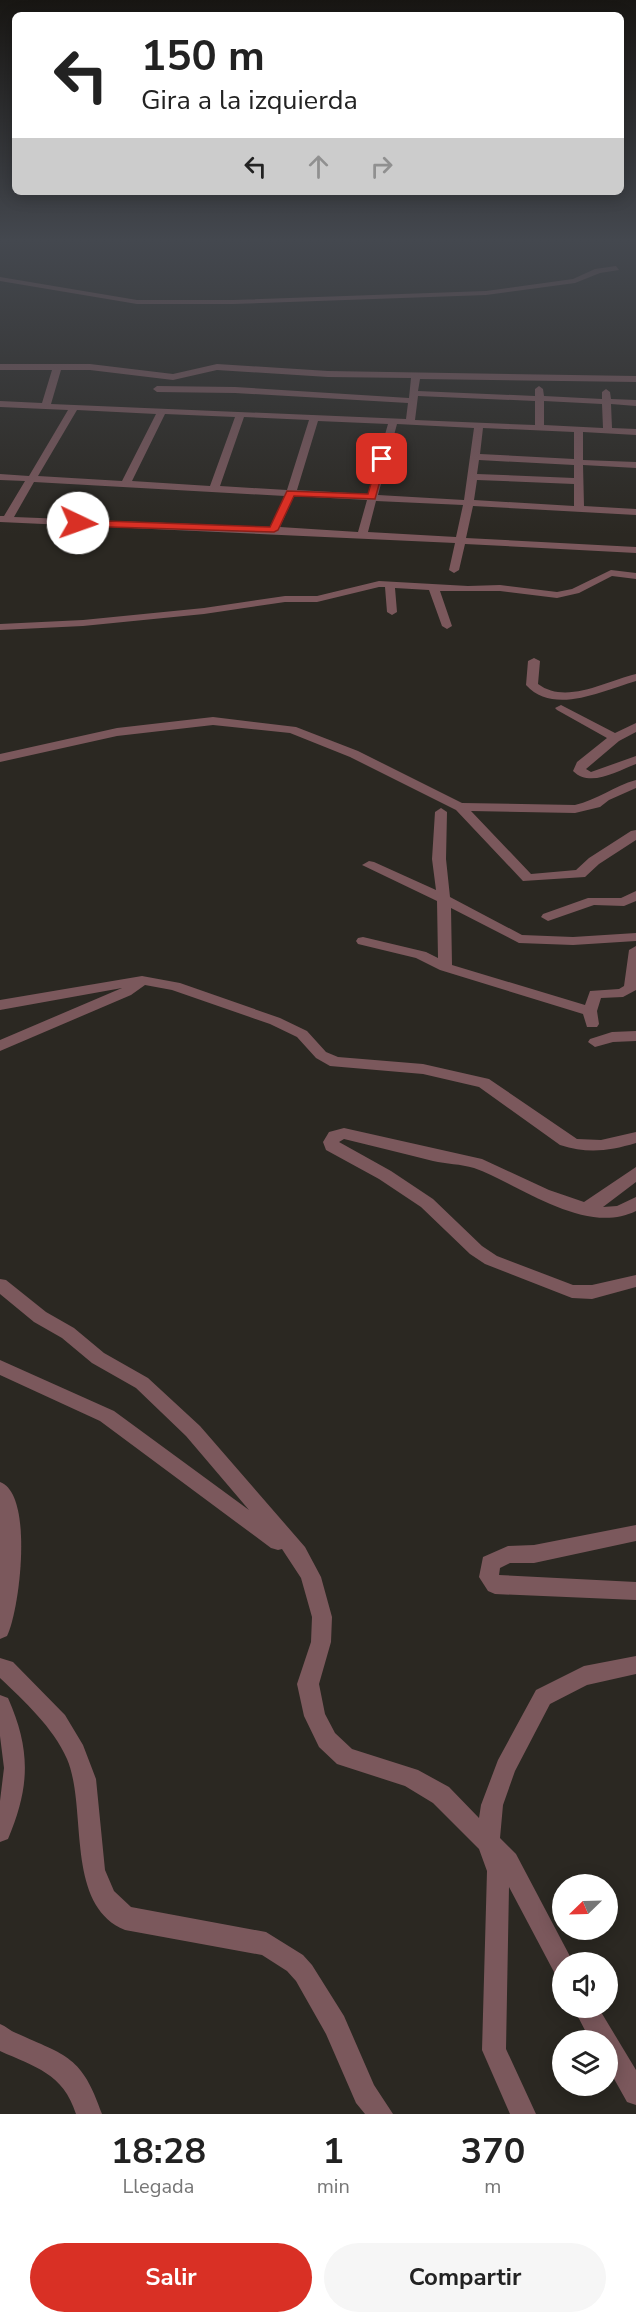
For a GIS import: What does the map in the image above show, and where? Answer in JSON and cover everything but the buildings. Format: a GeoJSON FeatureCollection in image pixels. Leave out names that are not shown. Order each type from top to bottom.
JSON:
{"type":"FeatureCollection","features":[{"type":"Feature","properties":{"kind":"street"},"geometry":{"type":"LineString","coordinates":[[0,368],[119,369],[177,376],[218,367],[328,374],[636,380]]}},
{"type":"Feature","properties":{"kind":"street"},"geometry":{"type":"LineString","coordinates":[[46,406],[57,369]]}},
{"type":"Feature","properties":{"kind":"street"},"geometry":{"type":"LineString","coordinates":[[151,400],[158,375]]}},
{"type":"Feature","properties":{"kind":"street"},"geometry":{"type":"LineString","coordinates":[[411,422],[416,376]]}},
{"type":"Feature","properties":{"kind":"street"},"geometry":{"type":"LineString","coordinates":[[538,378],[541,398],[540,428]]}},
{"type":"Feature","properties":{"kind":"street"},"geometry":{"type":"LineString","coordinates":[[605,378],[608,431]]}},
{"type":"Feature","properties":{"kind":"street"},"geometry":{"type":"LineString","coordinates":[[0,404],[74,407],[235,390],[415,397],[541,398],[636,403]]}},
{"type":"Feature","properties":{"kind":"street"},"geometry":{"type":"LineString","coordinates":[[151,400],[162,411],[636,432]]}},
{"type":"Feature","properties":{"kind":"street"},"geometry":{"type":"LineString","coordinates":[[4,520],[32,479],[74,407]]}},
{"type":"Feature","properties":{"kind":"street"},"geometry":{"type":"LineString","coordinates":[[125,485],[162,411]]}},
{"type":"Feature","properties":{"kind":"street"},"geometry":{"type":"LineString","coordinates":[[214,489],[241,414]]}},
{"type":"Feature","properties":{"kind":"street"},"geometry":{"type":"LineString","coordinates":[[274,530],[291,493],[314,418]]}},
{"type":"Feature","properties":{"kind":"street"},"geometry":{"type":"LineString","coordinates":[[362,535],[393,421]]}},
{"type":"Feature","properties":{"kind":"street"},"geometry":{"type":"LineString","coordinates":[[454,570],[469,502],[479,426]]}},
{"type":"Feature","properties":{"kind":"street"},"geometry":{"type":"LineString","coordinates":[[578,430],[579,508]]}},
{"type":"Feature","properties":{"kind":"street"},"geometry":{"type":"LineString","coordinates":[[475,457],[636,465]]}},
{"type":"Feature","properties":{"kind":"street"},"geometry":{"type":"LineString","coordinates":[[0,477],[636,512]]}},
{"type":"Feature","properties":{"kind":"street"},"geometry":{"type":"LineString","coordinates":[[472,477],[578,481]]}},
{"type":"Feature","properties":{"kind":"street"},"geometry":{"type":"LineString","coordinates":[[4,520],[274,530],[636,550]]}},
{"type":"Feature","properties":{"kind":"street"},"geometry":{"type":"LineString","coordinates":[[0,627],[83,623],[204,611],[285,599],[317,599],[339,596],[370,585],[500,588],[557,595],[575,591],[611,573],[636,576]]}},
{"type":"Feature","properties":{"kind":"street"},"geometry":{"type":"LineString","coordinates":[[390,585],[392,612]]}},
{"type":"Feature","properties":{"kind":"street"},"geometry":{"type":"LineString","coordinates":[[433,587],[447,627]]}},
{"type":"Feature","properties":{"kind":"street"},"geometry":{"type":"LineString","coordinates":[[534,661],[532,684],[548,695],[582,693],[636,677]]}},
{"type":"Feature","properties":{"kind":"street"},"geometry":{"type":"LineString","coordinates":[[561,708],[615,738]]}},
{"type":"Feature","properties":{"kind":"street"},"geometry":{"type":"LineString","coordinates":[[0,758],[117,732],[228,721],[292,730],[325,741],[460,807],[528,878],[580,874],[594,861],[636,834]]}},
{"type":"Feature","properties":{"kind":"street"},"geometry":{"type":"LineString","coordinates":[[636,727],[615,738],[581,765],[580,772],[591,776],[636,760]]}},
{"type":"Feature","properties":{"kind":"street"},"geometry":{"type":"LineString","coordinates":[[460,807],[575,809],[596,804],[605,797],[636,784]]}},
{"type":"Feature","properties":{"kind":"street"},"geometry":{"type":"LineString","coordinates":[[441,812],[439,859],[444,899],[445,968]]}},
{"type":"Feature","properties":{"kind":"street"},"geometry":{"type":"LineString","coordinates":[[369,865],[444,899],[519,939],[573,941],[636,937]]}},
{"type":"Feature","properties":{"kind":"street"},"geometry":{"type":"LineString","coordinates":[[548,917],[593,901],[624,902],[636,895]]}},
{"type":"Feature","properties":{"kind":"street"},"geometry":{"type":"LineString","coordinates":[[363,941],[421,955],[445,968],[591,1017],[595,994],[632,992],[636,950]]}},
{"type":"Feature","properties":{"kind":"street"},"geometry":{"type":"LineString","coordinates":[[0,1046],[126,992],[142,980]]}},
{"type":"Feature","properties":{"kind":"street"},"geometry":{"type":"LineString","coordinates":[[0,1005],[142,980],[175,986],[274,1021],[302,1034],[321,1055],[335,1062],[423,1069],[484,1083],[566,1141],[578,1146],[591,1148],[636,1137]]}},
{"type":"Feature","properties":{"kind":"street"},"geometry":{"type":"LineString","coordinates":[[595,1041],[612,1037],[636,1036]]}},
{"type":"Feature","properties":{"kind":"street"},"geometry":{"type":"LineString","coordinates":[[636,1203],[614,1214],[585,1209],[543,1194],[476,1163],[436,1156],[344,1133],[335,1136],[331,1142],[332,1146],[385,1175],[427,1203],[476,1250],[491,1260],[572,1291],[592,1292],[636,1281]]}},
{"type":"Feature","properties":{"kind":"street"},"geometry":{"type":"LineString","coordinates":[[585,1209],[602,1200],[636,1173]]}},
{"type":"Feature","properties":{"kind":"street"},"geometry":{"type":"LineString","coordinates":[[0,1285],[40,1317],[68,1333],[98,1358],[142,1383],[193,1431],[298,1553],[311,1577],[321,1617],[321,1642],[308,1684],[315,1716],[327,1740],[345,1757],[410,1777],[441,1795],[508,1862],[556,1952]]}},
{"type":"Feature","properties":{"kind":"street"},"geometry":{"type":"LineString","coordinates":[[0,1367],[107,1416],[254,1522],[303,1562]]}},
{"type":"Feature","properties":{"kind":"street"},"geometry":{"type":"LineString","coordinates":[[0,1490],[5,1495],[13,1552],[8,1598],[0,1630]]}},
{"type":"Feature","properties":{"kind":"street"},"geometry":{"type":"LineString","coordinates":[[636,1533],[534,1554],[508,1555],[490,1563],[489,1577],[495,1585],[636,1591]]}},
{"type":"Feature","properties":{"kind":"street"},"geometry":{"type":"LineString","coordinates":[[523,2114],[494,2050],[498,1871],[488,1842],[492,1805],[506,1767],[543,1697],[584,1676],[636,1665]]}},
{"type":"Feature","properties":{"kind":"street"},"geometry":{"type":"LineString","coordinates":[[0,1668],[6,1669],[57,1722],[75,1752],[85,1779],[94,1870],[106,1899],[125,1918],[267,1944],[295,1963],[304,1973],[335,2025],[365,2094],[380,2114]]}},
{"type":"Feature","properties":{"kind":"street"},"geometry":{"type":"LineString","coordinates":[[0,1705],[13,1742],[16,1784],[9,1812],[0,1831]]}},
{"type":"Feature","properties":{"kind":"street"},"geometry":{"type":"LineString","coordinates":[[0,2036],[6,2044],[29,2050],[57,2064],[72,2076],[89,2114]]}},
{"type":"Feature","properties":{"kind":"street"},"geometry":{"type":"LineString","coordinates":[[618,2063],[636,2093]]}},
{"type":"Feature","properties":{"kind":"route"},"geometry":{"type":"LineString","coordinates":[[78,523],[274,530],[291,493],[372,497],[382,459]]}}]}
